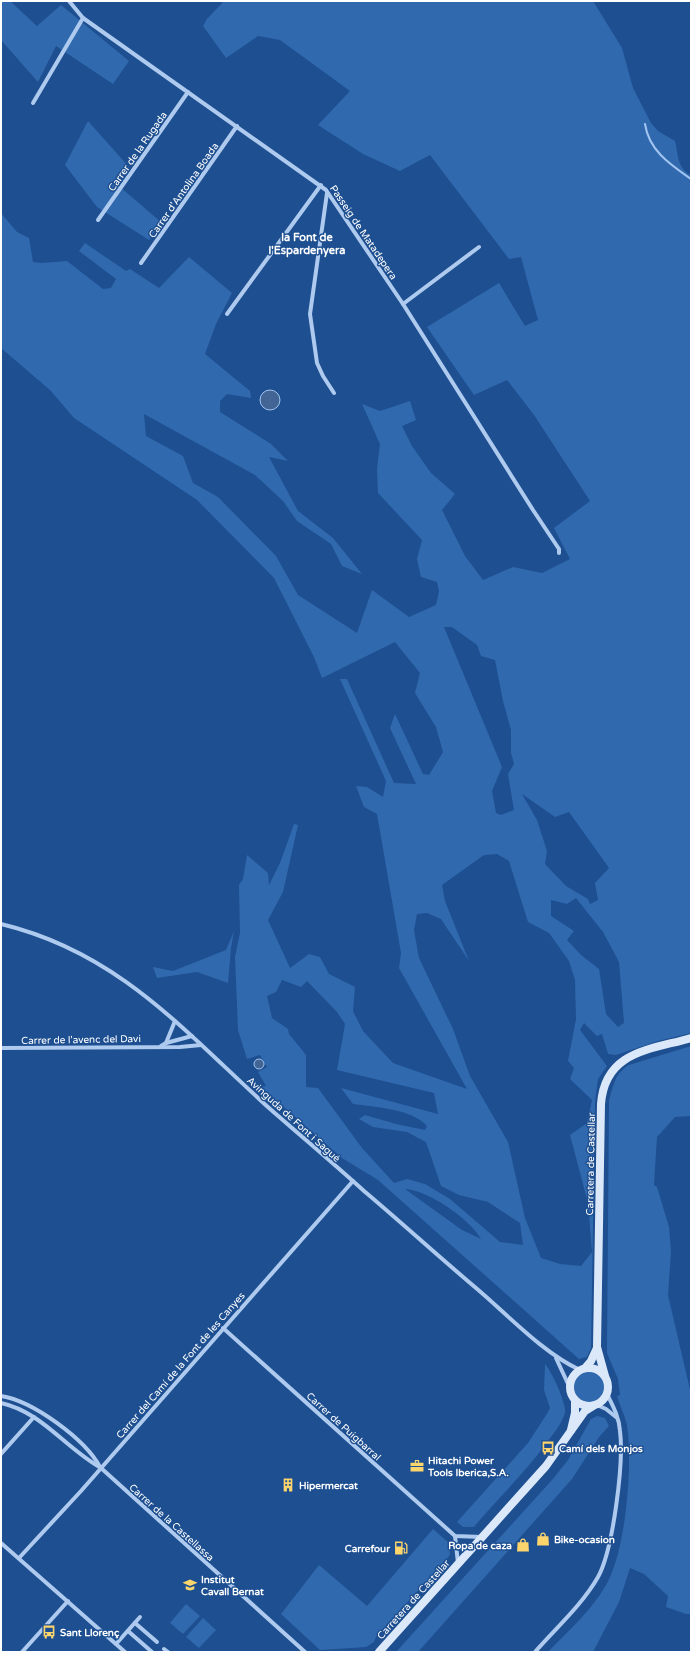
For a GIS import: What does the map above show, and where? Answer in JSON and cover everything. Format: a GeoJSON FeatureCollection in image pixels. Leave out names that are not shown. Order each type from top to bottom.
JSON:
{"type":"FeatureCollection","features":[{"type":"Feature","properties":{"kind":"street","name":"Passeig de Matadepera"},"geometry":{"type":"LineString","coordinates":[[69,1],[83,18],[321,185],[403,304],[533,510],[541,520],[559,549],[559,553]]}},
{"type":"Feature","properties":{"kind":"street"},"geometry":{"type":"LineString","coordinates":[[33,103],[83,18]]}},
{"type":"Feature","properties":{"kind":"street","name":"Carrer de la Rugada"},"geometry":{"type":"LineString","coordinates":[[98,220],[188,92]]}},
{"type":"Feature","properties":{"kind":"street","name":"Carrer d'Antolina Boada"},"geometry":{"type":"LineString","coordinates":[[141,263],[237,126]]}},
{"type":"Feature","properties":{"kind":"street"},"geometry":{"type":"LineString","coordinates":[[227,314],[321,185]]}},
{"type":"Feature","properties":{"kind":"street"},"geometry":{"type":"LineString","coordinates":[[327,193],[310,314],[317,363],[334,393]]}},
{"type":"Feature","properties":{"kind":"street"},"geometry":{"type":"LineString","coordinates":[[403,304],[479,247]]}},
{"type":"Feature","properties":{"kind":"street","name":"Avinguda de Font i Sagué"},"geometry":{"type":"LineString","coordinates":[[1,924],[60,944],[110,970],[146,996],[192,1036],[274,1112],[556,1358],[583,1369]]}},
{"type":"Feature","properties":{"kind":"street"},"geometry":{"type":"LineString","coordinates":[[166,1043],[175,1021]]}},
{"type":"Feature","properties":{"kind":"street"},"geometry":{"type":"LineString","coordinates":[[161,1046],[166,1043],[192,1036]]}},
{"type":"Feature","properties":{"kind":"street","name":"Carretera de Castellar"},"geometry":{"type":"LineString","coordinates":[[605,1376],[597,1347],[601,1104],[605,1082],[614,1067],[629,1056],[691,1038]]}},
{"type":"Feature","properties":{"kind":"street","name":"Carrer de l'avenc del Davi"},"geometry":{"type":"LineString","coordinates":[[1,1048],[180,1047],[201,1045]]}},
{"type":"Feature","properties":{"kind":"street","name":"Carrer del Camí de la Font de les Canyes"},"geometry":{"type":"LineString","coordinates":[[19,1558],[101,1468],[353,1181]]}},
{"type":"Feature","properties":{"kind":"street","name":"Carrer de Puigbarral"},"geometry":{"type":"LineString","coordinates":[[223,1328],[455,1536]]}},
{"type":"Feature","properties":{"kind":"street","name":"Carretera de Castellar"},"geometry":{"type":"LineString","coordinates":[[583,1369],[591,1361],[597,1347]]}},
{"type":"Feature","properties":{"kind":"street","name":"Avinguda de Font i Sagué"},"geometry":{"type":"LineString","coordinates":[[556,1358],[569,1386]]}},
{"type":"Feature","properties":{"kind":"street"},"geometry":{"type":"LineString","coordinates":[[583,1369],[596,1369],[605,1376],[608,1385],[607,1394],[602,1401],[595,1405],[584,1406],[575,1401],[571,1395],[569,1386],[572,1378],[583,1369]]}},
{"type":"Feature","properties":{"kind":"street"},"geometry":{"type":"LineString","coordinates":[[535,1652],[590,1590],[605,1562],[612,1529],[621,1454],[620,1431],[615,1409],[607,1394]]}},
{"type":"Feature","properties":{"kind":"street","name":"Carrer de la Castellassa"},"geometry":{"type":"LineString","coordinates":[[1,1396],[28,1404],[48,1416],[94,1456],[101,1468]]}},
{"type":"Feature","properties":{"kind":"street","name":"Carretera de Castellar"},"geometry":{"type":"LineString","coordinates":[[570,1430],[575,1413],[575,1401]]}},
{"type":"Feature","properties":{"kind":"street","name":"Carrer de la Castellassa"},"geometry":{"type":"LineString","coordinates":[[1,1404],[24,1411],[34,1417],[50,1428],[89,1461],[101,1468],[305,1652]]}},
{"type":"Feature","properties":{"kind":"street"},"geometry":{"type":"LineString","coordinates":[[595,1405],[606,1409],[616,1417]]}},
{"type":"Feature","properties":{"kind":"street","name":"Carretera de Castellar"},"geometry":{"type":"LineString","coordinates":[[379,1652],[546,1466],[570,1430],[585,1411],[595,1405]]}},
{"type":"Feature","properties":{"kind":"street"},"geometry":{"type":"LineString","coordinates":[[1,1454],[34,1417]]}},
{"type":"Feature","properties":{"kind":"street"},"geometry":{"type":"LineString","coordinates":[[458,1564],[455,1536],[482,1537]]}},
{"type":"Feature","properties":{"kind":"street"},"geometry":{"type":"LineString","coordinates":[[1,1542],[125,1652]]}},
{"type":"Feature","properties":{"kind":"street"},"geometry":{"type":"LineString","coordinates":[[22,1652],[68,1601]]}},
{"type":"Feature","properties":{"kind":"street"},"geometry":{"type":"LineString","coordinates":[[116,1644],[140,1617]]}},
{"type":"Feature","properties":{"kind":"street"},"geometry":{"type":"LineString","coordinates":[[135,1623],[157,1642]]}},
{"type":"Feature","properties":{"kind":"street"},"geometry":{"type":"LineString","coordinates":[[128,1631],[152,1652]]}},
{"type":"Feature","properties":{"kind":"street"},"geometry":{"type":"LineString","coordinates":[[164,1648],[168,1652]]}},
{"type":"Feature","properties":{"kind":"shaded area"},"geometry":{"type":"Polygon","coordinates":[[[1,1],[10,1],[37,26],[61,5],[129,61],[113,84],[56,46],[38,82],[1,40],[1,1]]]}},
{"type":"Feature","properties":{"kind":"shaded area"},"geometry":{"type":"Polygon","coordinates":[[[224,1],[593,1],[622,48],[633,88],[651,123],[658,131],[675,141],[681,165],[686,172],[691,175],[691,1033],[658,1041],[616,1055],[608,1054],[602,1034],[597,1036],[584,1023],[580,1030],[607,1066],[598,1079],[595,1101],[591,1348],[587,1357],[579,1359],[378,1180],[342,1158],[261,1087],[266,1086],[258,1072],[267,1067],[260,1055],[247,1059],[238,1030],[235,957],[240,933],[239,885],[243,879],[247,855],[268,873],[269,885],[280,863],[294,824],[298,825],[283,892],[268,920],[290,968],[309,954],[320,957],[329,974],[355,987],[353,1011],[363,1031],[393,1063],[467,1089],[399,968],[401,953],[377,814],[364,807],[356,786],[367,787],[383,797],[386,781],[340,679],[347,679],[394,783],[416,784],[390,728],[395,714],[423,774],[429,775],[443,752],[436,727],[415,693],[420,673],[395,642],[322,678],[314,657],[274,578],[197,500],[74,418],[50,390],[1,348],[1,213],[17,232],[29,238],[33,262],[42,263],[67,261],[103,289],[111,288],[116,279],[79,251],[85,243],[126,271],[130,269],[159,288],[189,257],[232,293],[216,324],[205,354],[250,391],[251,398],[227,394],[220,401],[220,412],[271,444],[288,461],[269,457],[298,511],[333,538],[362,574],[342,566],[331,544],[297,521],[283,501],[255,475],[144,414],[146,436],[183,456],[193,483],[218,497],[276,556],[298,595],[357,633],[372,590],[409,617],[436,605],[439,591],[437,582],[421,577],[417,559],[422,540],[378,493],[377,469],[380,444],[362,404],[380,411],[410,401],[416,420],[402,426],[412,446],[431,473],[455,494],[442,510],[465,556],[483,580],[513,567],[542,573],[570,559],[554,528],[590,501],[534,415],[507,380],[474,395],[427,327],[499,283],[525,326],[538,320],[521,257],[509,259],[430,155],[400,171],[363,154],[318,125],[350,91],[280,40],[258,36],[226,58],[203,26],[207,19],[224,1]],[[444,627],[502,767],[492,791],[496,813],[501,815],[514,810],[508,774],[514,764],[511,753],[511,730],[503,701],[495,660],[481,656],[477,645],[452,627],[444,627]],[[522,794],[537,820],[547,851],[545,864],[566,886],[588,899],[590,904],[598,900],[595,883],[609,868],[569,812],[555,817],[522,794]],[[497,854],[484,855],[442,885],[445,901],[469,961],[441,919],[427,913],[417,914],[414,930],[419,958],[453,1029],[470,1076],[508,1142],[525,1218],[541,1258],[560,1264],[581,1266],[592,1252],[588,1203],[570,1135],[587,1123],[592,1100],[570,1079],[574,1068],[568,1061],[576,1019],[575,980],[569,961],[549,933],[528,922],[509,861],[497,854]],[[576,898],[567,904],[551,900],[551,916],[574,931],[567,940],[581,955],[599,969],[606,1014],[618,1027],[624,1023],[619,962],[603,932],[576,898]],[[282,980],[276,992],[267,996],[272,1018],[288,1029],[289,1034],[306,1055],[306,1087],[318,1088],[362,1148],[394,1183],[407,1179],[425,1184],[450,1199],[500,1242],[523,1245],[520,1223],[488,1202],[459,1195],[441,1186],[426,1142],[407,1132],[373,1127],[359,1119],[365,1115],[396,1124],[425,1130],[427,1126],[420,1120],[403,1112],[353,1104],[341,1088],[438,1114],[434,1093],[337,1070],[345,1024],[337,1012],[307,981],[301,987],[282,980]],[[405,1189],[462,1230],[481,1239],[468,1223],[448,1207],[425,1194],[405,1189]]]}},
{"type":"Feature","properties":{"kind":"shaded area"},"geometry":{"type":"Polygon","coordinates":[[[88,121],[129,167],[120,187],[161,222],[149,240],[97,207],[65,165],[88,121]]]}},
{"type":"Feature","properties":{"kind":"shaded area"},"geometry":{"type":"Polygon","coordinates":[[[270,390],[277,393],[280,400],[277,407],[270,410],[263,407],[260,400],[263,393],[270,390]]]}},
{"type":"Feature","properties":{"kind":"shaded area"},"geometry":{"type":"Polygon","coordinates":[[[234,931],[228,983],[197,972],[157,978],[153,967],[173,971],[226,950],[234,931]]]}},
{"type":"Feature","properties":{"kind":"shaded area"},"geometry":{"type":"Polygon","coordinates":[[[691,1046],[691,1116],[675,1117],[657,1137],[654,1185],[657,1187],[669,1227],[671,1251],[668,1295],[691,1394],[691,1614],[686,1614],[666,1607],[668,1596],[644,1574],[630,1568],[619,1602],[593,1652],[548,1652],[587,1612],[606,1585],[619,1551],[626,1507],[629,1462],[627,1425],[617,1396],[620,1395],[618,1379],[607,1353],[609,1101],[613,1085],[624,1068],[629,1065],[691,1046]]]}},
{"type":"Feature","properties":{"kind":"shaded area"},"geometry":{"type":"Polygon","coordinates":[[[257,1059],[261,1059],[263,1060],[263,1068],[257,1069],[254,1066],[254,1062],[257,1059]]]}},
{"type":"Feature","properties":{"kind":"shaded area"},"geometry":{"type":"Polygon","coordinates":[[[545,1364],[548,1367],[564,1402],[565,1413],[558,1428],[531,1463],[474,1527],[463,1527],[457,1522],[528,1443],[548,1412],[550,1408],[544,1390],[545,1364]]]}},
{"type":"Feature","properties":{"kind":"shaded area"},"geometry":{"type":"Polygon","coordinates":[[[589,1372],[599,1377],[604,1387],[599,1397],[589,1402],[579,1397],[574,1387],[579,1377],[589,1372]]]}},
{"type":"Feature","properties":{"kind":"shaded area"},"geometry":{"type":"Polygon","coordinates":[[[597,1416],[605,1418],[609,1426],[599,1437],[572,1479],[418,1652],[396,1652],[552,1480],[568,1460],[591,1419],[597,1416]]]}},
{"type":"Feature","properties":{"kind":"shaded area"},"geometry":{"type":"Polygon","coordinates":[[[433,1529],[449,1543],[450,1555],[376,1637],[374,1642],[366,1647],[320,1650],[281,1614],[319,1565],[367,1606],[433,1529]]]}},
{"type":"Feature","properties":{"kind":"shaded area"},"geometry":{"type":"Polygon","coordinates":[[[186,1604],[200,1616],[183,1634],[170,1623],[186,1604]]]}},
{"type":"Feature","properties":{"kind":"shaded area"},"geometry":{"type":"Polygon","coordinates":[[[203,1618],[216,1630],[199,1648],[186,1637],[203,1618]]]}},
{"type":"Feature","properties":{"kind":"waterway"},"geometry":{"type":"LineString","coordinates":[[645,124],[647,134],[656,150],[669,163],[691,179]]}},
{"type":"Feature","properties":{"kind":"place","name":"Camí dels Monjos"},"geometry":{"type":"Point","coordinates":[548,1448]}},
{"type":"Feature","properties":{"kind":"place","name":"Hitachi Power Tools Iberica,S.A."},"geometry":{"type":"Point","coordinates":[417,1466]}},
{"type":"Feature","properties":{"kind":"place","name":"Hipermercat"},"geometry":{"type":"Point","coordinates":[288,1485]}},
{"type":"Feature","properties":{"kind":"place","name":"Bike-ocasion"},"geometry":{"type":"Point","coordinates":[543,1539]}},
{"type":"Feature","properties":{"kind":"place","name":"Ropa de caza"},"geometry":{"type":"Point","coordinates":[523,1545]}},
{"type":"Feature","properties":{"kind":"place","name":"Carrefour"},"geometry":{"type":"Point","coordinates":[401,1548]}},
{"type":"Feature","properties":{"kind":"place","name":"Institut Cavall Bernat"},"geometry":{"type":"Point","coordinates":[190,1585]}},
{"type":"Feature","properties":{"kind":"place","name":"Sant Llorenç"},"geometry":{"type":"Point","coordinates":[49,1632]}},
{"type":"Feature","properties":{"kind":"district","name":"la Font de l'Espardenyera"},"geometry":{"type":"Point","coordinates":[307,243]}}]}
